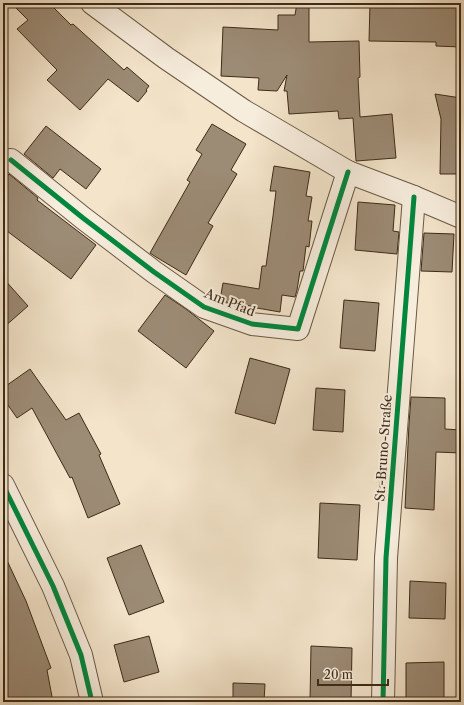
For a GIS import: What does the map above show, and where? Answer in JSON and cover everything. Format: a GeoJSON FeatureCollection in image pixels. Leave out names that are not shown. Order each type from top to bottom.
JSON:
{"type":"FeatureCollection","features":[{"type":"Feature","properties":{"kind":"street"},"geometry":{"type":"LineString","coordinates":[[92,3],[166,58],[244,111],[348,172],[461,217]]}},
{"type":"Feature","properties":{"kind":"street","name":"Am Pfad"},"geometry":{"type":"LineString","coordinates":[[11,160],[83,218],[154,272],[204,307],[252,324],[298,329],[348,172]]}},
{"type":"Feature","properties":{"kind":"street","name":"St.-Bruno-Straße"},"geometry":{"type":"LineString","coordinates":[[383,702],[386,558],[414,197]]}},
{"type":"Feature","properties":{"kind":"street"},"geometry":{"type":"LineString","coordinates":[[4,490],[54,586],[81,655],[92,702]]}},
{"type":"Feature","properties":{"kind":"building"},"geometry":{"type":"Polygon","coordinates":[[[11,3],[49,3],[71,25],[73,24],[124,70],[127,67],[149,86],[146,90],[147,91],[138,102],[108,79],[80,110],[47,80],[57,70],[17,29],[28,20],[11,3]]]}},
{"type":"Feature","properties":{"kind":"building"},"geometry":{"type":"Polygon","coordinates":[[[297,3],[309,3],[309,42],[359,41],[360,77],[358,78],[360,117],[392,114],[396,158],[356,161],[353,118],[339,119],[338,111],[289,114],[287,91],[284,91],[287,75],[277,91],[258,90],[259,78],[221,76],[223,27],[278,30],[278,15],[295,15],[297,3]]]}},
{"type":"Feature","properties":{"kind":"building"},"geometry":{"type":"Polygon","coordinates":[[[370,3],[437,5],[437,3],[461,3],[461,47],[436,46],[436,42],[369,41],[370,3]]]}},
{"type":"Feature","properties":{"kind":"building"},"geometry":{"type":"Polygon","coordinates":[[[435,94],[461,98],[461,174],[440,174],[441,119],[435,94]]]}},
{"type":"Feature","properties":{"kind":"building"},"geometry":{"type":"Polygon","coordinates":[[[212,124],[246,144],[231,170],[237,174],[208,223],[213,226],[186,275],[150,253],[190,182],[187,180],[202,154],[196,150],[212,124]]]}},
{"type":"Feature","properties":{"kind":"building"},"geometry":{"type":"Polygon","coordinates":[[[46,126],[101,169],[86,189],[60,169],[53,178],[24,154],[46,126]]]}},
{"type":"Feature","properties":{"kind":"building"},"geometry":{"type":"Polygon","coordinates":[[[274,166],[310,172],[306,196],[312,197],[308,221],[312,221],[309,247],[306,246],[303,271],[300,271],[295,297],[282,295],[280,312],[232,304],[220,300],[223,283],[259,289],[262,266],[266,266],[273,216],[276,191],[270,191],[274,166]]]}},
{"type":"Feature","properties":{"kind":"building"},"geometry":{"type":"Polygon","coordinates":[[[9,174],[38,198],[37,200],[96,245],[71,279],[3,228],[3,182],[9,174]]]}},
{"type":"Feature","properties":{"kind":"building"},"geometry":{"type":"Polygon","coordinates":[[[358,202],[395,205],[393,231],[399,232],[397,254],[355,250],[358,202]]]}},
{"type":"Feature","properties":{"kind":"building"},"geometry":{"type":"Polygon","coordinates":[[[424,233],[454,234],[452,272],[421,271],[424,233]]]}},
{"type":"Feature","properties":{"kind":"building"},"geometry":{"type":"Polygon","coordinates":[[[3,278],[28,306],[3,328],[3,278]]]}},
{"type":"Feature","properties":{"kind":"building"},"geometry":{"type":"Polygon","coordinates":[[[165,295],[214,331],[186,368],[138,331],[165,295]]]}},
{"type":"Feature","properties":{"kind":"building"},"geometry":{"type":"Polygon","coordinates":[[[344,300],[379,303],[375,351],[340,348],[344,300]]]}},
{"type":"Feature","properties":{"kind":"building"},"geometry":{"type":"Polygon","coordinates":[[[250,358],[290,369],[275,424],[235,413],[250,358]]]}},
{"type":"Feature","properties":{"kind":"building"},"geometry":{"type":"Polygon","coordinates":[[[30,369],[66,420],[79,413],[101,454],[99,455],[120,504],[88,518],[72,477],[70,478],[32,408],[17,418],[3,398],[3,388],[30,369]]]}},
{"type":"Feature","properties":{"kind":"building"},"geometry":{"type":"Polygon","coordinates":[[[316,388],[345,390],[343,432],[313,430],[316,388]]]}},
{"type":"Feature","properties":{"kind":"building"},"geometry":{"type":"Polygon","coordinates":[[[411,397],[445,398],[445,429],[461,430],[461,453],[436,452],[434,510],[405,508],[411,397]]]}},
{"type":"Feature","properties":{"kind":"building"},"geometry":{"type":"Polygon","coordinates":[[[320,503],[360,505],[357,560],[318,558],[320,503]]]}},
{"type":"Feature","properties":{"kind":"building"},"geometry":{"type":"Polygon","coordinates":[[[141,545],[164,602],[129,615],[107,558],[141,545]]]}},
{"type":"Feature","properties":{"kind":"building"},"geometry":{"type":"Polygon","coordinates":[[[3,552],[26,601],[51,668],[47,670],[53,702],[3,702],[3,552]]]}},
{"type":"Feature","properties":{"kind":"building"},"geometry":{"type":"Polygon","coordinates":[[[410,581],[446,583],[445,619],[409,618],[410,581]]]}},
{"type":"Feature","properties":{"kind":"building"},"geometry":{"type":"Polygon","coordinates":[[[149,636],[159,672],[124,682],[114,645],[149,636]]]}},
{"type":"Feature","properties":{"kind":"building"},"geometry":{"type":"Polygon","coordinates":[[[311,646],[352,648],[351,702],[310,702],[311,646]]]}},
{"type":"Feature","properties":{"kind":"building"},"geometry":{"type":"Polygon","coordinates":[[[444,662],[444,702],[406,702],[406,663],[444,662]]]}},
{"type":"Feature","properties":{"kind":"building"},"geometry":{"type":"Polygon","coordinates":[[[233,683],[265,684],[264,702],[233,702],[233,683]]]}},
{"type":"Feature","properties":{"kind":"cycle path"},"geometry":{"type":"LineString","coordinates":[[11,160],[83,218],[154,272],[204,307],[252,324],[298,329],[348,172]]}},
{"type":"Feature","properties":{"kind":"cycle path"},"geometry":{"type":"LineString","coordinates":[[383,702],[386,558],[414,197]]}},
{"type":"Feature","properties":{"kind":"cycle path"},"geometry":{"type":"LineString","coordinates":[[3,485],[53,586],[81,655],[92,702]]}}]}
